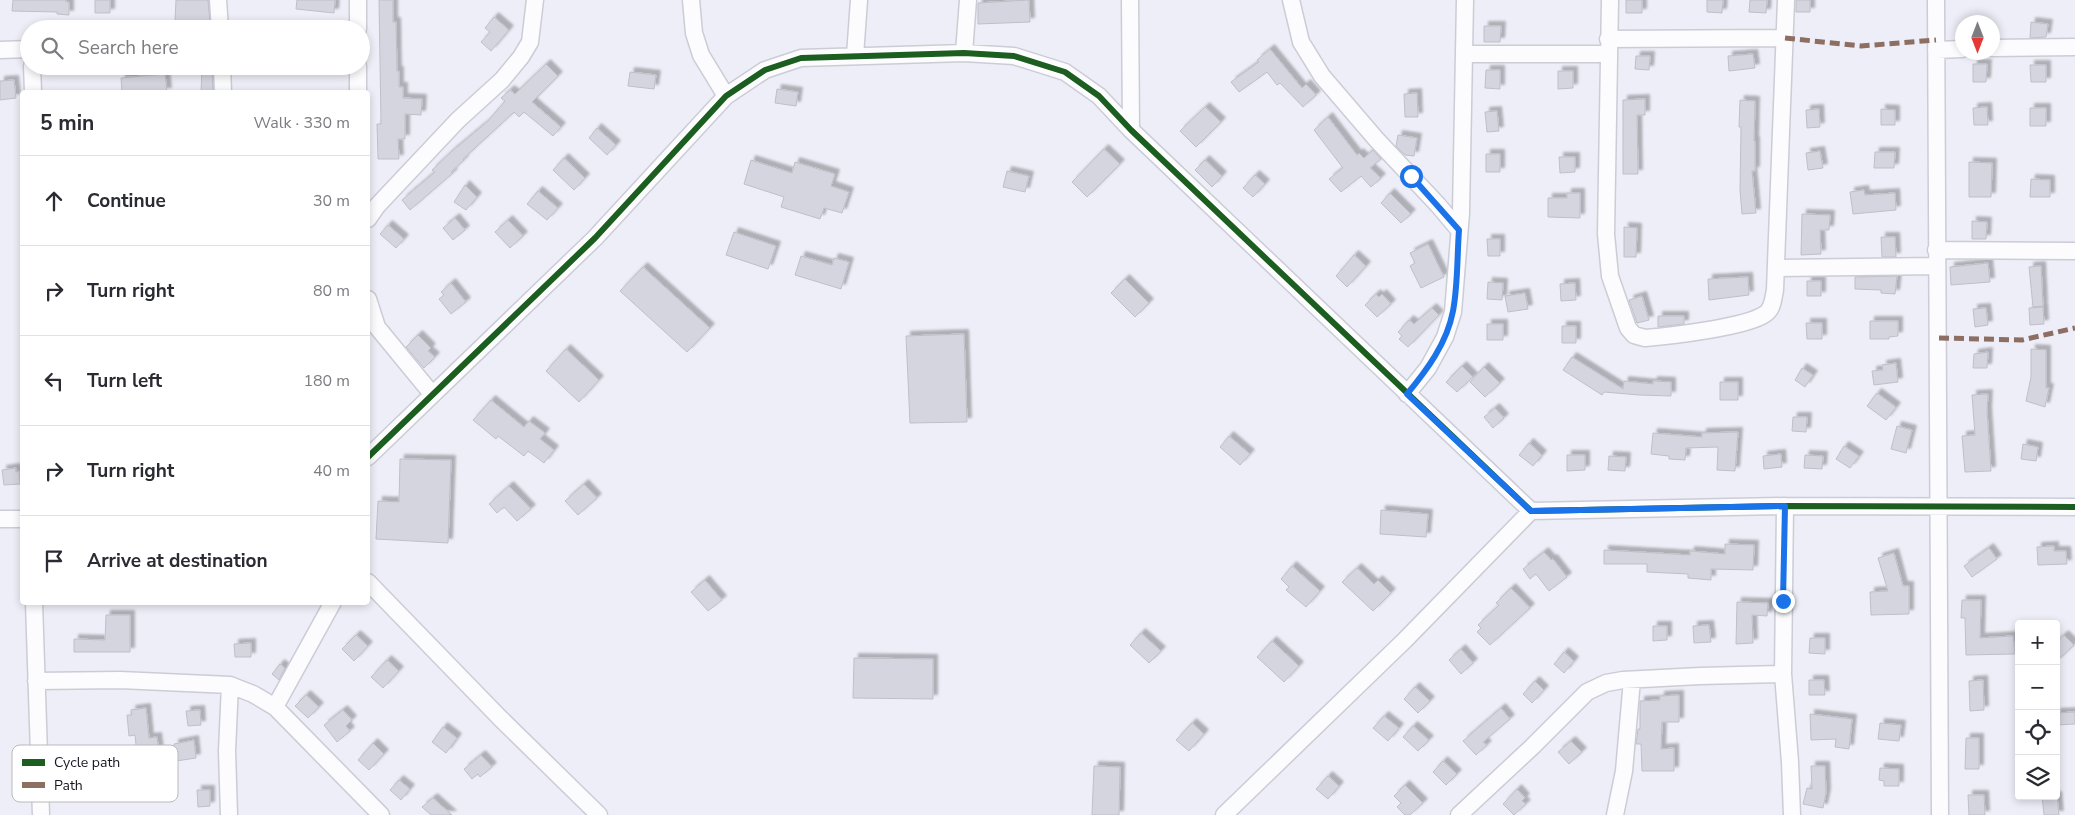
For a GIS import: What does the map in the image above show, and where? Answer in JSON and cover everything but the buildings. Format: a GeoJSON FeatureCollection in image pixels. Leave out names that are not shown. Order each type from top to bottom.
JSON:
{"type":"FeatureCollection","features":[{"type":"Feature","properties":{"kind":"street"},"geometry":{"type":"LineString","coordinates":[[218,0],[219,20]]}},
{"type":"Feature","properties":{"kind":"street"},"geometry":{"type":"LineString","coordinates":[[358,0],[358,20]]}},
{"type":"Feature","properties":{"kind":"street"},"geometry":{"type":"LineString","coordinates":[[370,216],[377,206],[458,120],[502,80],[521,57],[530,42],[535,0]]}},
{"type":"Feature","properties":{"kind":"street"},"geometry":{"type":"LineString","coordinates":[[691,0],[694,33],[701,55],[726,96]]}},
{"type":"Feature","properties":{"kind":"street"},"geometry":{"type":"LineString","coordinates":[[855,56],[859,0]]}},
{"type":"Feature","properties":{"kind":"street"},"geometry":{"type":"LineString","coordinates":[[964,53],[968,0]]}},
{"type":"Feature","properties":{"kind":"street"},"geometry":{"type":"LineString","coordinates":[[1130,0],[1131,130]]}},
{"type":"Feature","properties":{"kind":"street"},"geometry":{"type":"LineString","coordinates":[[1292,0],[1301,42],[1322,76],[1376,139],[1459,230]]}},
{"type":"Feature","properties":{"kind":"street"},"geometry":{"type":"LineString","coordinates":[[1407,394],[1428,368],[1445,337],[1453,312],[1459,230],[1465,0]]}},
{"type":"Feature","properties":{"kind":"street"},"geometry":{"type":"LineString","coordinates":[[1610,0],[1607,252],[1610,276],[1628,328],[1634,335],[1645,338],[1729,326],[1766,314],[1772,306],[1776,268],[1786,0]]}},
{"type":"Feature","properties":{"kind":"street"},"geometry":{"type":"LineString","coordinates":[[1936,0],[1940,506],[1940,815]]}},
{"type":"Feature","properties":{"kind":"street"},"geometry":{"type":"LineString","coordinates":[[1464,54],[1785,38]]}},
{"type":"Feature","properties":{"kind":"street"},"geometry":{"type":"LineString","coordinates":[[2000,48],[2075,47]]}},
{"type":"Feature","properties":{"kind":"street"},"geometry":{"type":"LineString","coordinates":[[0,50],[20,49]]}},
{"type":"Feature","properties":{"kind":"street"},"geometry":{"type":"LineString","coordinates":[[1936,50],[1955,50]]}},
{"type":"Feature","properties":{"kind":"street"},"geometry":{"type":"LineString","coordinates":[[370,455],[595,238],[726,96],[765,70],[801,58],[964,53],[1014,56],[1065,72],[1099,96],[1131,130],[1531,511],[1785,506],[2075,507]]}},
{"type":"Feature","properties":{"kind":"street"},"geometry":{"type":"LineString","coordinates":[[32,75],[33,90]]}},
{"type":"Feature","properties":{"kind":"street"},"geometry":{"type":"LineString","coordinates":[[222,75],[223,90]]}},
{"type":"Feature","properties":{"kind":"street"},"geometry":{"type":"LineString","coordinates":[[358,75],[358,90]]}},
{"type":"Feature","properties":{"kind":"street"},"geometry":{"type":"LineString","coordinates":[[1776,268],[2075,251]]}},
{"type":"Feature","properties":{"kind":"street"},"geometry":{"type":"LineString","coordinates":[[370,305],[377,327],[432,394]]}},
{"type":"Feature","properties":{"kind":"street"},"geometry":{"type":"LineString","coordinates":[[1785,506],[1783,674],[1792,815]]}},
{"type":"Feature","properties":{"kind":"street"},"geometry":{"type":"LineString","coordinates":[[1224,815],[1405,640],[1531,511]]}},
{"type":"Feature","properties":{"kind":"street"},"geometry":{"type":"LineString","coordinates":[[0,518],[20,519]]}},
{"type":"Feature","properties":{"kind":"street"},"geometry":{"type":"LineString","coordinates":[[370,584],[500,718],[599,815]]}},
{"type":"Feature","properties":{"kind":"street"},"geometry":{"type":"LineString","coordinates":[[34,605],[38,745]]}},
{"type":"Feature","properties":{"kind":"street"},"geometry":{"type":"LineString","coordinates":[[275,707],[331,605]]}},
{"type":"Feature","properties":{"kind":"street"},"geometry":{"type":"LineString","coordinates":[[1459,815],[1532,747],[1587,692],[1606,683],[1632,680],[1783,674]]}},
{"type":"Feature","properties":{"kind":"street"},"geometry":{"type":"LineString","coordinates":[[36,681],[120,680],[230,685],[253,694],[275,707],[368,809],[381,815]]}},
{"type":"Feature","properties":{"kind":"street"},"geometry":{"type":"LineString","coordinates":[[1615,815],[1624,770],[1632,680]]}},
{"type":"Feature","properties":{"kind":"street"},"geometry":{"type":"LineString","coordinates":[[229,815],[226,751],[230,685]]}},
{"type":"Feature","properties":{"kind":"street"},"geometry":{"type":"LineString","coordinates":[[41,802],[41,815]]}},
{"type":"Feature","properties":{"kind":"marked path"},"geometry":{"type":"LineString","coordinates":[[1785,38],[1861,46],[1936,40]]}},
{"type":"Feature","properties":{"kind":"marked path"},"geometry":{"type":"LineString","coordinates":[[1939,338],[2022,340],[2075,328]]}},
{"type":"Feature","properties":{"kind":"cycle path"},"geometry":{"type":"LineString","coordinates":[[370,455],[595,238],[726,96],[765,70],[801,58],[964,53],[1014,56],[1065,72],[1099,96],[1131,130],[1531,511],[1785,506],[2075,507]]}},
{"type":"Feature","properties":{"kind":"route"},"geometry":{"type":"LineString","coordinates":[[1411,176],[1459,230],[1453,312],[1445,337],[1428,368],[1407,394],[1531,511],[1785,506],[1783,601]]}}]}
